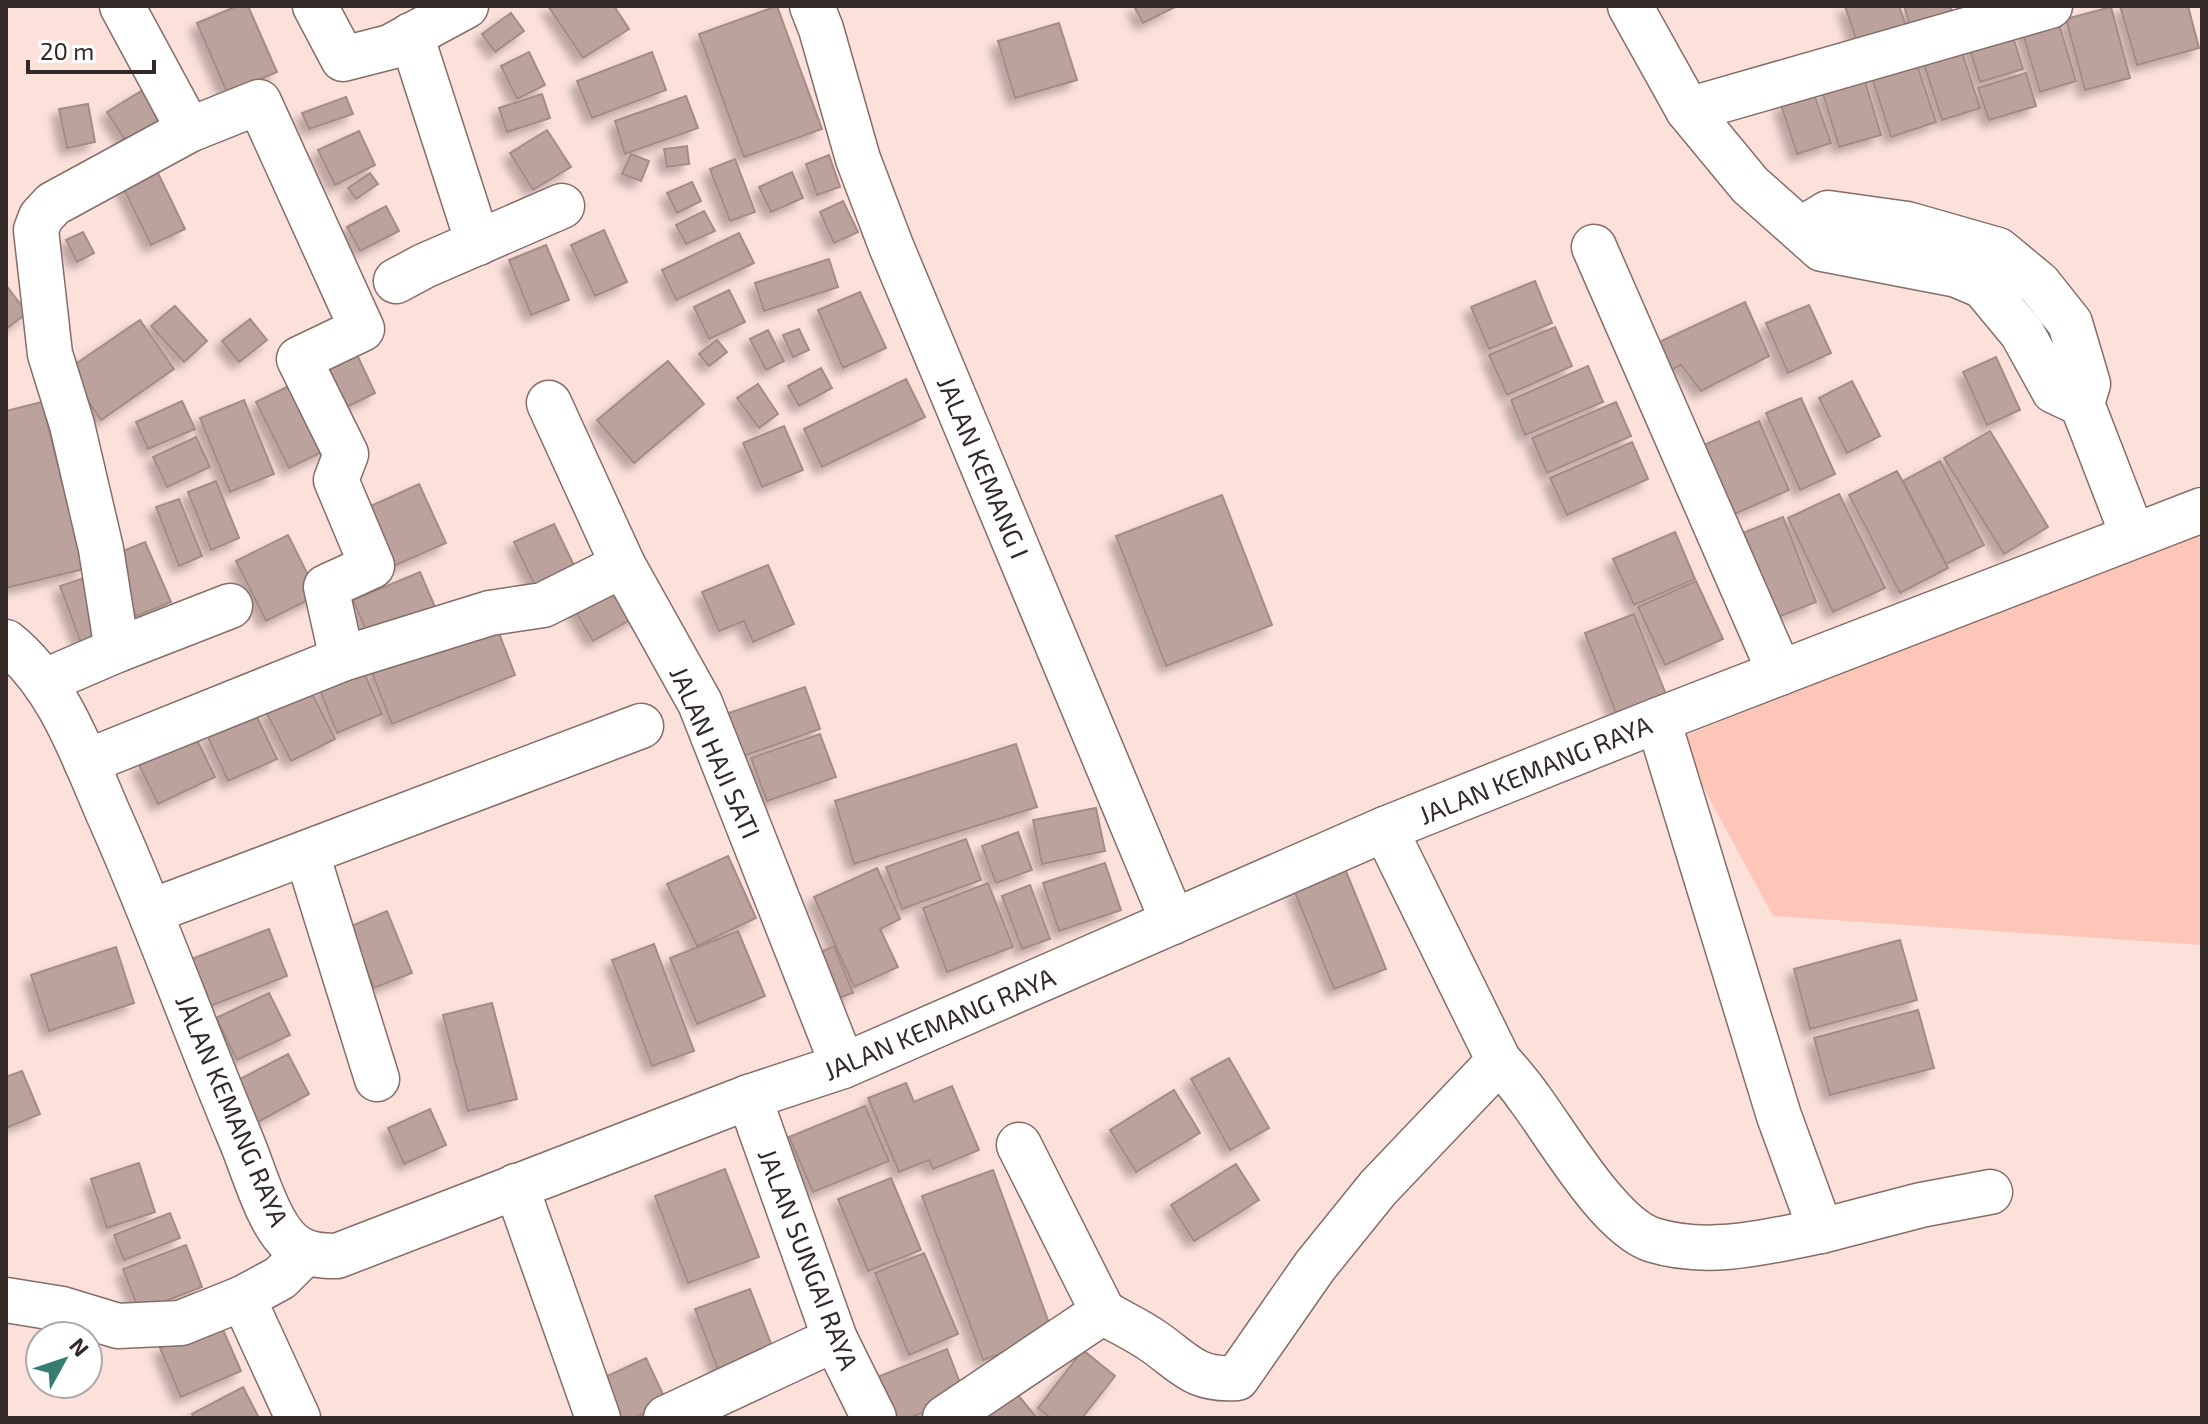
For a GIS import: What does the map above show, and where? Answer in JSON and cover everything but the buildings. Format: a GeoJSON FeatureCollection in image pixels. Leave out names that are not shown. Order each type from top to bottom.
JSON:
{"type":"FeatureCollection","features":[{"type":"Feature","properties":{"kind":"street"},"geometry":{"type":"LineString","coordinates":[[122,6],[189,130]]}},
{"type":"Feature","properties":{"kind":"street"},"geometry":{"type":"LineString","coordinates":[[315,6],[343,59],[390,47],[466,6]]}},
{"type":"Feature","properties":{"kind":"street","name":"JALAN KEMANG I"},"geometry":{"type":"LineString","coordinates":[[812,6],[858,159],[891,246],[1173,922]]}},
{"type":"Feature","properties":{"kind":"street"},"geometry":{"type":"LineString","coordinates":[[1630,6],[1688,110],[1750,185],[1822,249],[1957,275],[1990,268],[2039,284],[2070,323],[2088,384],[2082,404],[2133,536]]}},
{"type":"Feature","properties":{"kind":"street"},"geometry":{"type":"LineString","coordinates":[[1688,110],[2050,6]]}},
{"type":"Feature","properties":{"kind":"street"},"geometry":{"type":"LineString","coordinates":[[411,35],[478,243]]}},
{"type":"Feature","properties":{"kind":"street"},"geometry":{"type":"LineString","coordinates":[[117,650],[101,549],[72,425],[50,354],[36,230],[41,217],[53,204],[189,130],[259,102],[362,329],[299,359],[346,454],[336,480],[372,566],[326,587],[342,659]]}},
{"type":"Feature","properties":{"kind":"street"},"geometry":{"type":"LineString","coordinates":[[396,281],[562,206]]}},
{"type":"Feature","properties":{"kind":"street"},"geometry":{"type":"LineString","coordinates":[[1594,247],[1780,673]]}},
{"type":"Feature","properties":{"kind":"street","name":"JALAN HAJI SATI"},"geometry":{"type":"LineString","coordinates":[[549,403],[623,565],[700,703],[843,1066]]}},
{"type":"Feature","properties":{"kind":"street","name":"JALAN KEMANG RAYA"},"geometry":{"type":"LineString","coordinates":[[6,642],[45,681],[86,762],[152,911],[220,1091],[275,1221],[291,1243],[306,1252],[337,1256],[749,1097],[843,1066],[1385,829],[2202,510]]}},
{"type":"Feature","properties":{"kind":"street"},"geometry":{"type":"LineString","coordinates":[[86,762],[342,659],[490,613],[543,605],[623,565]]}},
{"type":"Feature","properties":{"kind":"street"},"geometry":{"type":"LineString","coordinates":[[45,681],[230,606]]}},
{"type":"Feature","properties":{"kind":"street"},"geometry":{"type":"LineString","coordinates":[[1658,720],[1779,1116],[1821,1231]]}},
{"type":"Feature","properties":{"kind":"street"},"geometry":{"type":"LineString","coordinates":[[152,911],[641,726]]}},
{"type":"Feature","properties":{"kind":"street"},"geometry":{"type":"LineString","coordinates":[[1385,829],[1499,1061],[1528,1095],[1597,1192],[1624,1223],[1650,1239],[1691,1248],[1753,1245],[1990,1192]]}},
{"type":"Feature","properties":{"kind":"street"},"geometry":{"type":"LineString","coordinates":[[307,854],[377,1079]]}},
{"type":"Feature","properties":{"kind":"street"},"geometry":{"type":"LineString","coordinates":[[1019,1145],[1103,1312],[1152,1341],[1193,1371],[1215,1380],[1237,1378],[1315,1266],[1378,1188],[1499,1061]]}},
{"type":"Feature","properties":{"kind":"street","name":"JALAN SUNGAI RAYA"},"geometry":{"type":"LineString","coordinates":[[749,1097],[835,1339],[874,1418]]}},
{"type":"Feature","properties":{"kind":"street"},"geometry":{"type":"LineString","coordinates":[[516,1186],[598,1418]]}},
{"type":"Feature","properties":{"kind":"street"},"geometry":{"type":"LineString","coordinates":[[6,1300],[62,1309],[118,1326],[181,1323],[243,1298],[280,1278],[306,1252]]}},
{"type":"Feature","properties":{"kind":"street"},"geometry":{"type":"LineString","coordinates":[[243,1298],[298,1418]]}},
{"type":"Feature","properties":{"kind":"street"},"geometry":{"type":"LineString","coordinates":[[945,1418],[1103,1312]]}},
{"type":"Feature","properties":{"kind":"street"},"geometry":{"type":"LineString","coordinates":[[666,1418],[835,1339]]}},
{"type":"Feature","properties":{"kind":"shaded area"},"geometry":{"type":"Polygon","coordinates":[[[2202,527],[2202,945],[1773,916],[1677,739],[2202,527]]]}}]}
